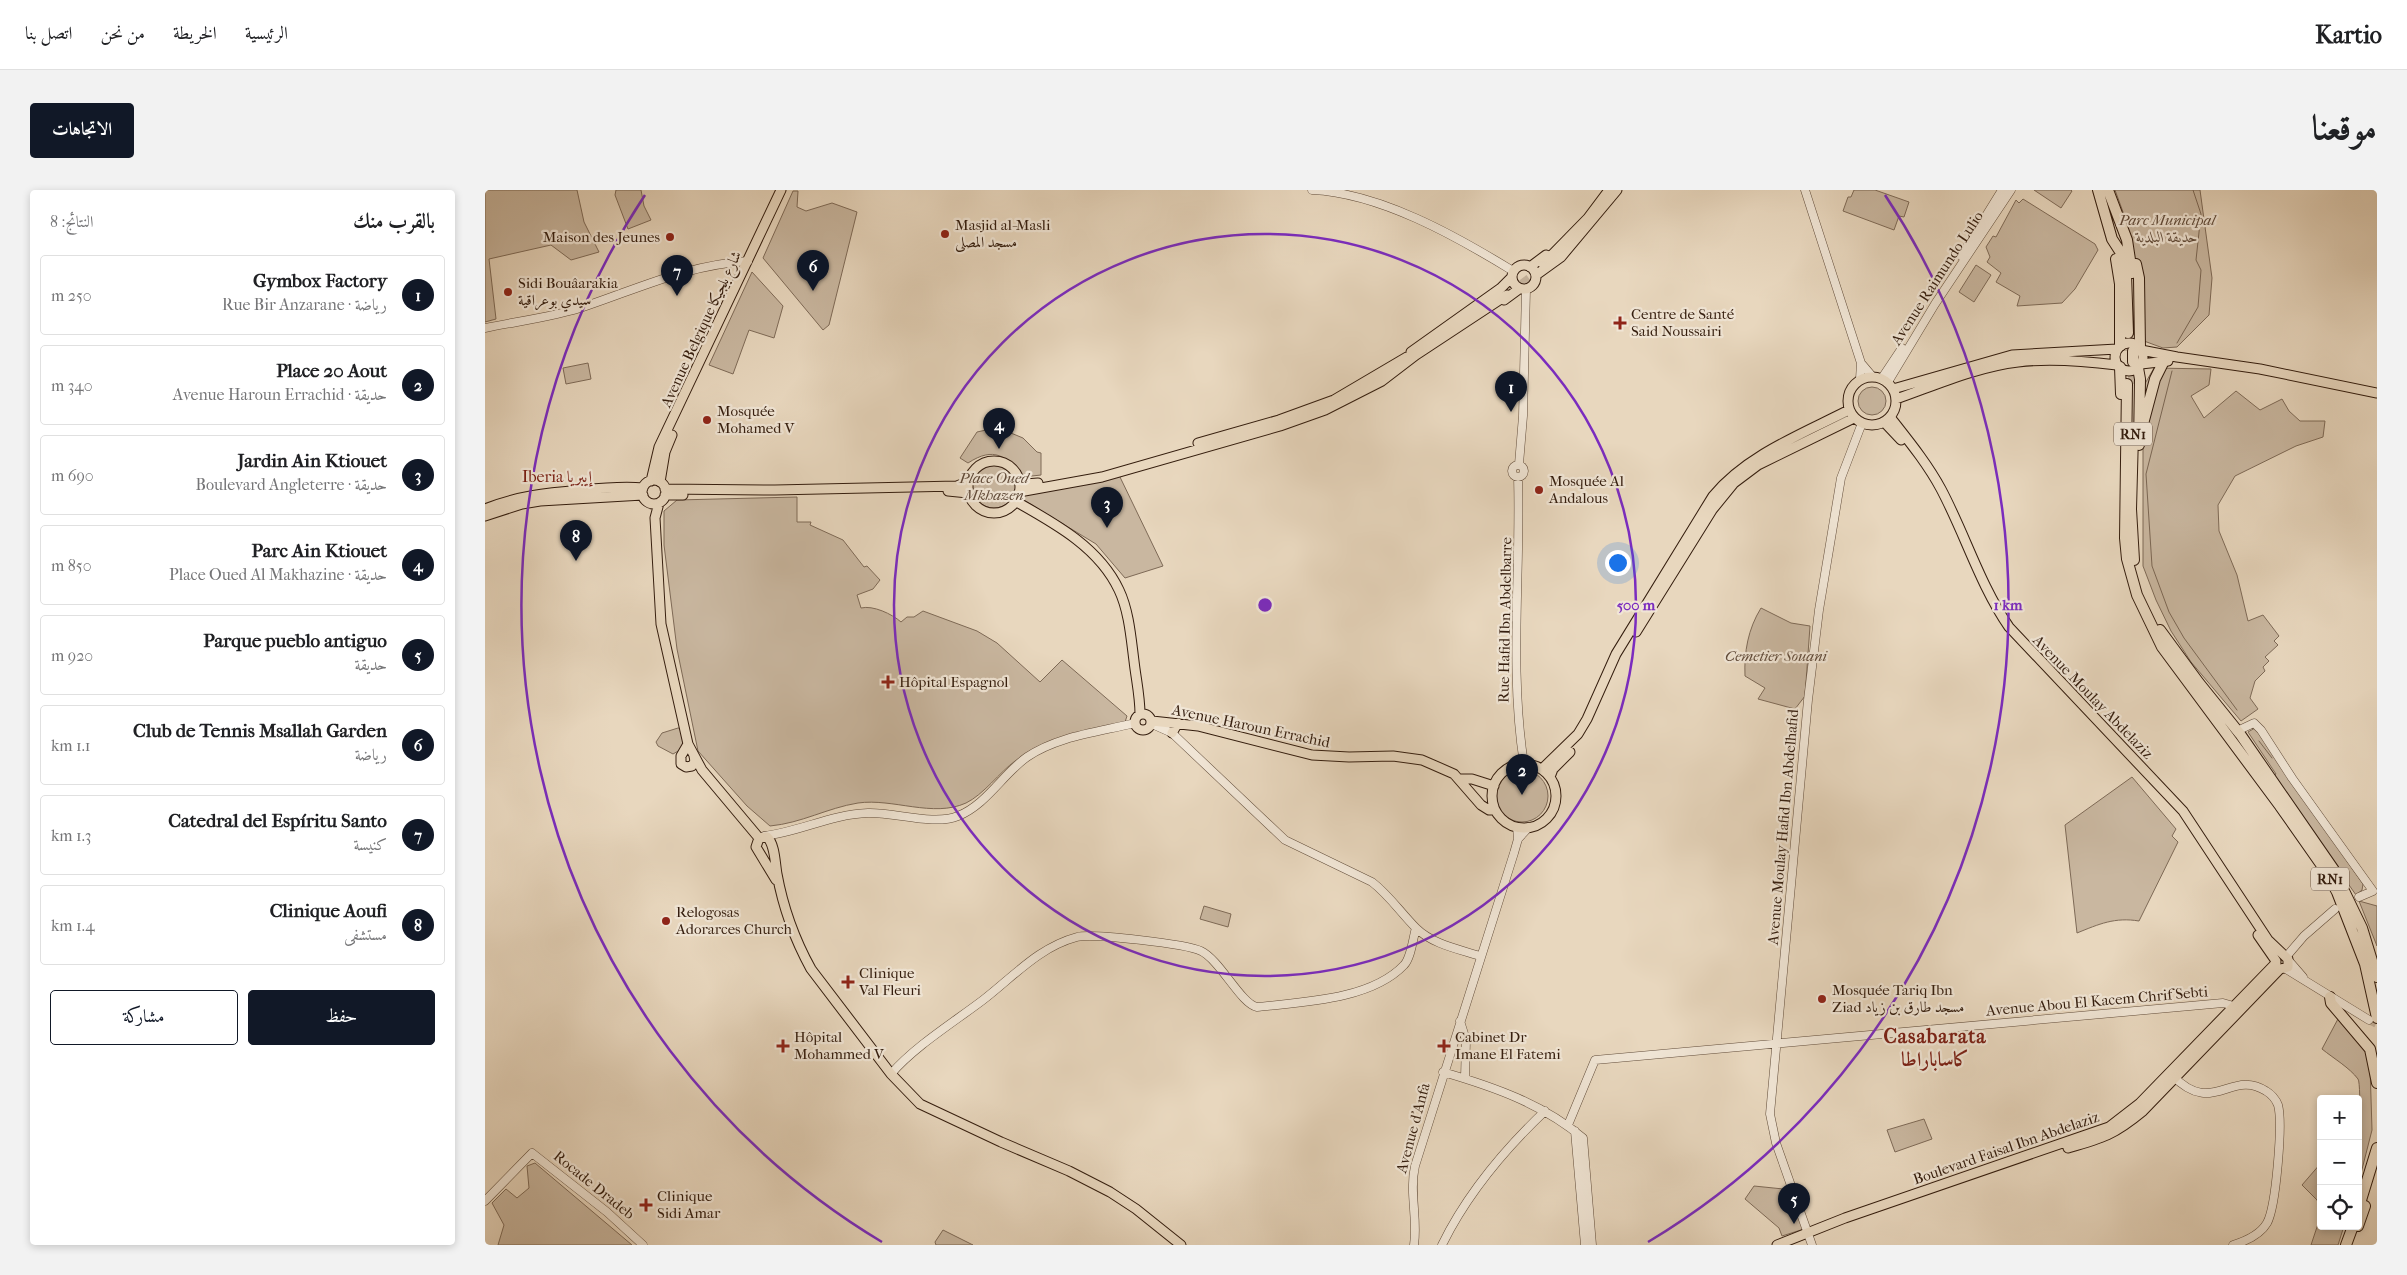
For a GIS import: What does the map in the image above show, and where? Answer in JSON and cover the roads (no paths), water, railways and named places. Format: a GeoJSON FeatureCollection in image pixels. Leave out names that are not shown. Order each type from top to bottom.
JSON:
{"type":"FeatureCollection","features":[{"type":"Feature","properties":{"kind":"highway"},"geometry":{"type":"LineString","coordinates":[[2098,190],[2112,238],[2130,349]]}},
{"type":"Feature","properties":{"kind":"highway"},"geometry":{"type":"LineString","coordinates":[[2108,190],[2134,254],[2139,278],[2130,349],[2120,459],[2129,482]]}},
{"type":"Feature","properties":{"kind":"highway"},"geometry":{"type":"LineString","coordinates":[[2112,238],[2121,253],[2127,274],[2130,333],[2134,286],[2127,240]]}},
{"type":"Feature","properties":{"kind":"highway"},"geometry":{"type":"LineString","coordinates":[[2140,432],[2155,379],[2164,361]]}},
{"type":"Feature","properties":{"kind":"highway"},"geometry":{"type":"LineString","coordinates":[[2129,482],[2139,464],[2140,432],[2140,379],[2130,365]]}},
{"type":"Feature","properties":{"kind":"highway","name":"RN1"},"geometry":{"type":"LineString","coordinates":[[2130,384],[2129,482],[2125,538],[2127,559],[2146,616],[2162,647],[2231,738],[2331,881],[2365,964],[2373,1019]]}},
{"type":"Feature","properties":{"kind":"highway","name":"RN1"},"geometry":{"type":"LineString","coordinates":[[2129,482],[2134,558],[2150,612],[2168,643],[2240,731],[2339,878],[2362,928],[2377,977]]}},
{"type":"Feature","properties":{"kind":"highway"},"geometry":{"type":"LineString","coordinates":[[2330,997],[2331,1003],[2370,1049],[2377,1083]]}},
{"type":"Feature","properties":{"kind":"highway"},"geometry":{"type":"LineString","coordinates":[[2362,1197],[2377,1148]]}},
{"type":"Feature","properties":{"kind":"highway"},"geometry":{"type":"LineString","coordinates":[[2362,1214],[2377,1171]]}},
{"type":"Feature","properties":{"kind":"highway"},"geometry":{"type":"LineString","coordinates":[[2346,1245],[2352,1230]]}},
{"type":"Feature","properties":{"kind":"highway"},"geometry":{"type":"LineString","coordinates":[[2351,1245],[2357,1230]]}},
{"type":"Feature","properties":{"kind":"main road","name":"Avenue Belgique شارع بلجيكا"},"geometry":{"type":"LineString","coordinates":[[660,490],[659,447],[781,190]]}},
{"type":"Feature","properties":{"kind":"main road","name":"Avenue Belgique شارع بلجيكا"},"geometry":{"type":"LineString","coordinates":[[660,490],[666,448],[785,190]]}},
{"type":"Feature","properties":{"kind":"main road"},"geometry":{"type":"LineString","coordinates":[[1019,481],[1031,484],[1100,472],[1279,420],[1334,400],[1403,362],[1431,349],[1535,283],[1543,258],[1598,209],[1609,190]]}},
{"type":"Feature","properties":{"kind":"main road"},"geometry":{"type":"LineString","coordinates":[[1538,269],[1617,190]]}},
{"type":"Feature","properties":{"kind":"main road"},"geometry":{"type":"LineString","coordinates":[[1019,492],[1102,477],[1286,424],[1340,404],[1382,381],[1427,340],[1501,288],[1522,265],[1538,269]]}},
{"type":"Feature","properties":{"kind":"main road"},"geometry":{"type":"LineString","coordinates":[[1513,274],[1514,284],[1523,289]]}},
{"type":"Feature","properties":{"kind":"main road"},"geometry":{"type":"LineString","coordinates":[[1403,362],[1506,292]]}},
{"type":"Feature","properties":{"kind":"main road"},"geometry":{"type":"LineString","coordinates":[[2130,349],[2115,360],[2130,365]]}},
{"type":"Feature","properties":{"kind":"main road"},"geometry":{"type":"LineString","coordinates":[[2177,357],[2164,361],[2130,365],[2078,361],[2018,362],[1964,375],[1896,399],[1887,420],[1869,425],[1862,424],[1851,414],[1849,393],[1853,385],[1860,379],[1872,376],[1888,383],[2011,355],[2130,349],[2253,368],[2377,393]]}},
{"type":"Feature","properties":{"kind":"main road"},"geometry":{"type":"LineString","coordinates":[[1888,383],[1896,399]]}},
{"type":"Feature","properties":{"kind":"main road"},"geometry":{"type":"LineString","coordinates":[[1542,769],[1578,734],[1587,719],[1616,654],[1713,496],[1751,462],[1851,414]]}},
{"type":"Feature","properties":{"kind":"main road"},"geometry":{"type":"LineString","coordinates":[[1550,777],[1560,762],[1580,743],[1588,730],[1621,657],[1723,494],[1758,465],[1851,414]]}},
{"type":"Feature","properties":{"kind":"main road","name":"Avenue Moulay Abdelaziz"},"geometry":{"type":"LineString","coordinates":[[1887,420],[1928,476],[1967,549],[1996,616],[2027,652],[2182,817],[2282,962]]}},
{"type":"Feature","properties":{"kind":"main road"},"geometry":{"type":"LineString","coordinates":[[649,503],[660,490],[957,490],[968,494],[978,507],[991,513],[1005,510],[1015,501],[1019,492],[1019,481],[1012,468],[1006,464],[992,461],[978,466],[968,482],[968,494]]}},
{"type":"Feature","properties":{"kind":"main road"},"geometry":{"type":"LineString","coordinates":[[485,516],[540,500],[660,490],[957,486],[968,482]]}},
{"type":"Feature","properties":{"kind":"main road"},"geometry":{"type":"LineString","coordinates":[[485,509],[514,498],[537,493],[605,488],[643,492]]}},
{"type":"Feature","properties":{"kind":"main road"},"geometry":{"type":"LineString","coordinates":[[660,490],[655,518],[661,624],[688,744],[687,756],[683,766],[702,770]]}},
{"type":"Feature","properties":{"kind":"main road"},"geometry":{"type":"LineString","coordinates":[[643,492],[655,518]]}},
{"type":"Feature","properties":{"kind":"main road"},"geometry":{"type":"LineString","coordinates":[[1015,501],[1072,536],[1091,553],[1112,577],[1119,589],[1127,612],[1139,689],[1140,714],[1135,723],[1137,728],[1144,731],[1152,722],[1147,714],[1140,714]]}},
{"type":"Feature","properties":{"kind":"main road","name":"Avenue Haroun Errachid"},"geometry":{"type":"LineString","coordinates":[[1152,722],[1178,723],[1304,754],[1344,757],[1393,756],[1414,758],[1437,766],[1460,779],[1481,805],[1489,810],[1495,810]]}},
{"type":"Feature","properties":{"kind":"main road"},"geometry":{"type":"LineString","coordinates":[[1173,733],[1178,723]]}},
{"type":"Feature","properties":{"kind":"main road"},"geometry":{"type":"LineString","coordinates":[[687,756],[695,761],[690,766]]}},
{"type":"Feature","properties":{"kind":"main road"},"geometry":{"type":"LineString","coordinates":[[687,756],[767,840],[779,885],[801,950],[811,969],[891,1074],[913,1098],[929,1109],[1069,1171],[1110,1192],[1136,1208],[1181,1245]]}},
{"type":"Feature","properties":{"kind":"main road"},"geometry":{"type":"LineString","coordinates":[[1524,764],[1542,769],[1550,777],[1556,794],[1552,811],[1538,824],[1529,827],[1517,827],[1505,821],[1495,810],[1492,794],[1493,786],[1502,772],[1516,765],[1524,764]]}},
{"type":"Feature","properties":{"kind":"main road","name":"Avenue Haroun Errachid"},"geometry":{"type":"LineString","coordinates":[[1460,779],[1472,779],[1493,786]]}},
{"type":"Feature","properties":{"kind":"main road"},"geometry":{"type":"LineString","coordinates":[[759,851],[767,852],[767,840]]}},
{"type":"Feature","properties":{"kind":"main road"},"geometry":{"type":"LineString","coordinates":[[767,840],[755,845],[779,885]]}},
{"type":"Feature","properties":{"kind":"main road","name":"Boulevard Faisal Ibn Abdelaziz"},"geometry":{"type":"LineString","coordinates":[[1786,1245],[2109,1127],[2172,1076],[2282,962]]}},
{"type":"Feature","properties":{"kind":"main road","name":"Boulevard Faisal Ibn Abdelaziz"},"geometry":{"type":"LineString","coordinates":[[1777,1245],[1809,1238]]}},
{"type":"Feature","properties":{"kind":"street"},"geometry":{"type":"LineString","coordinates":[[1312,190],[1371,200],[1451,236],[1513,274]]}},
{"type":"Feature","properties":{"kind":"street"},"geometry":{"type":"LineString","coordinates":[[1805,190],[1861,363],[1860,379]]}},
{"type":"Feature","properties":{"kind":"street","name":"Avenue Raimundo Lulio"},"geometry":{"type":"LineString","coordinates":[[1888,383],[2002,190]]}},
{"type":"Feature","properties":{"kind":"street","name":"Avenue Raimundo Lulio"},"geometry":{"type":"LineString","coordinates":[[1888,383],[1935,304],[2011,190]]}},
{"type":"Feature","properties":{"kind":"street"},"geometry":{"type":"LineString","coordinates":[[485,328],[585,307],[633,288],[693,269],[748,261]]}},
{"type":"Feature","properties":{"kind":"street","name":"Rue Hafid Ibn Abdelbarre"},"geometry":{"type":"LineString","coordinates":[[1523,289],[1523,416],[1519,464],[1513,467],[1512,471],[1518,477],[1520,536],[1517,698],[1524,764]]}},
{"type":"Feature","properties":{"kind":"street"},"geometry":{"type":"LineString","coordinates":[[1861,363],[1872,376]]}},
{"type":"Feature","properties":{"kind":"street","name":"Avenue Moulay Hafid Ibn Abdelhafid"},"geometry":{"type":"LineString","coordinates":[[1809,1238],[1770,1123],[1819,610],[1841,478],[1862,424]]}},
{"type":"Feature","properties":{"kind":"street"},"geometry":{"type":"LineString","coordinates":[[1152,722],[1173,733],[1285,840],[1378,886],[1416,928],[1435,941],[1480,956]]}},
{"type":"Feature","properties":{"kind":"street"},"geometry":{"type":"LineString","coordinates":[[767,840],[852,814],[867,813],[933,819],[953,818],[973,807],[1010,770],[1039,750],[1071,738],[1135,723]]}},
{"type":"Feature","properties":{"kind":"street"},"geometry":{"type":"LineString","coordinates":[[2240,731],[2254,723],[2258,726],[2373,891],[2359,897]]}},
{"type":"Feature","properties":{"kind":"street","name":"Avenue d'Anfa"},"geometry":{"type":"LineString","coordinates":[[1414,1245],[1413,1171],[1518,839],[1517,827]]}},
{"type":"Feature","properties":{"kind":"street","name":"Avenue d'Anfa"},"geometry":{"type":"LineString","coordinates":[[1518,839],[1529,827]]}},
{"type":"Feature","properties":{"kind":"street"},"geometry":{"type":"LineString","coordinates":[[2282,962],[2305,936],[2335,909]]}},
{"type":"Feature","properties":{"kind":"street"},"geometry":{"type":"LineString","coordinates":[[891,1074],[930,1040],[1034,957],[1055,944],[1077,937],[1105,936],[1201,951],[1228,976],[1249,1003],[1255,1006],[1353,994],[1369,988],[1405,964],[1416,928]]}},
{"type":"Feature","properties":{"kind":"street","name":"Avenue Moulay Abdelaziz"},"geometry":{"type":"LineString","coordinates":[[2282,962],[2330,997],[2373,1019]]}},
{"type":"Feature","properties":{"kind":"street","name":"Avenue Abou El Kacem Chrif Sebti"},"geometry":{"type":"LineString","coordinates":[[1567,1125],[1595,1060],[2223,1003],[2237,1010]]}},
{"type":"Feature","properties":{"kind":"street","name":"Avenue d'Anfa"},"geometry":{"type":"LineString","coordinates":[[1460,1021],[1465,1040],[1465,1078]]}},
{"type":"Feature","properties":{"kind":"street"},"geometry":{"type":"LineString","coordinates":[[1443,1072],[1465,1078],[1523,1100],[1545,1111],[1583,1138],[1592,1245]]}},
{"type":"Feature","properties":{"kind":"street"},"geometry":{"type":"LineString","coordinates":[[2172,1076],[2199,1093],[2215,1094],[2242,1084],[2257,1086],[2271,1094],[2278,1105],[2278,1154],[2272,1212],[2261,1231],[2250,1239],[2233,1245]]}},
{"type":"Feature","properties":{"kind":"street"},"geometry":{"type":"LineString","coordinates":[[1442,1245],[1458,1215],[1482,1181],[1513,1142],[1545,1111]]}},
{"type":"Feature","properties":{"kind":"street"},"geometry":{"type":"LineString","coordinates":[[1575,1131],[1585,1245]]}},
{"type":"Feature","properties":{"kind":"street","name":"Rocade Dradeb"},"geometry":{"type":"LineString","coordinates":[[485,1201],[532,1153],[607,1212],[643,1245]]}},
{"type":"Feature","properties":{"kind":"waterway"},"geometry":{"type":"LineString","coordinates":[[2177,343],[2198,307],[2201,270],[2196,260],[2201,214],[2193,190]]}},
{"type":"Feature","properties":{"kind":"waterway"},"geometry":{"type":"LineString","coordinates":[[2172,371],[2146,474],[2152,566],[2169,612],[2184,638],[2237,710]]}},
{"type":"Feature","properties":{"kind":"waterway"},"geometry":{"type":"LineString","coordinates":[[2259,741],[2272,758]]}},
{"type":"Feature","properties":{"kind":"tunnel"},"geometry":{"type":"LineString","coordinates":[[1511,292],[1541,270]]}},
{"type":"Feature","properties":{"kind":"tunnel"},"geometry":{"type":"LineString","coordinates":[[2128,333],[2128,351]]}},
{"type":"Feature","properties":{"kind":"tunnel"},"geometry":{"type":"LineString","coordinates":[[2133,362],[2133,384]]}},
{"type":"Feature","properties":{"kind":"tunnel"},"geometry":{"type":"LineString","coordinates":[[2369,1020],[2377,1024]]}},
{"type":"Feature","properties":{"kind":"place","name":"Masjid al-Masli مسجد المصلى"},"geometry":{"type":"Point","coordinates":[945,234]}},
{"type":"Feature","properties":{"kind":"place","name":"Maison des Jeunes"},"geometry":{"type":"Point","coordinates":[670,237]}},
{"type":"Feature","properties":{"kind":"place","name":"Club de Tennis Msallah Garden"},"geometry":{"type":"Point","coordinates":[813,291]}},
{"type":"Feature","properties":{"kind":"place","name":"Sidi Bouâarakia سيدي بوعراقية"},"geometry":{"type":"Point","coordinates":[508,292]}},
{"type":"Feature","properties":{"kind":"place","name":"Catedral del Espíritu Santo"},"geometry":{"type":"Point","coordinates":[677,296]}},
{"type":"Feature","properties":{"kind":"place","name":"Centre de Santé Said Noussairi"},"geometry":{"type":"Point","coordinates":[1620,323]}},
{"type":"Feature","properties":{"kind":"place","name":"Gymbox Factory"},"geometry":{"type":"Point","coordinates":[1511,412]}},
{"type":"Feature","properties":{"kind":"place","name":"Mosquée Mohamed V"},"geometry":{"type":"Point","coordinates":[707,420]}},
{"type":"Feature","properties":{"kind":"place","name":"Parc Ain Ktiouet"},"geometry":{"type":"Point","coordinates":[999,449]}},
{"type":"Feature","properties":{"kind":"place","name":"Mosquée Al Andalous"},"geometry":{"type":"Point","coordinates":[1539,490]}},
{"type":"Feature","properties":{"kind":"place","name":"Jardin Ain Ktiouet"},"geometry":{"type":"Point","coordinates":[1107,528]}},
{"type":"Feature","properties":{"kind":"place","name":"Clinique Aoufi"},"geometry":{"type":"Point","coordinates":[576,561]}},
{"type":"Feature","properties":{"kind":"place","name":"Hôpital Espagnol"},"geometry":{"type":"Point","coordinates":[888,682]}},
{"type":"Feature","properties":{"kind":"place","name":"Place 20 Aout"},"geometry":{"type":"Point","coordinates":[1522,795]}},
{"type":"Feature","properties":{"kind":"place","name":"Relogosas Adorarces Church"},"geometry":{"type":"Point","coordinates":[666,921]}},
{"type":"Feature","properties":{"kind":"place","name":"Clinique Val Fleuri"},"geometry":{"type":"Point","coordinates":[848,982]}},
{"type":"Feature","properties":{"kind":"place","name":"Mosquée Tariq Ibn Ziad مسجد طارق بن زياد"},"geometry":{"type":"Point","coordinates":[1822,999]}},
{"type":"Feature","properties":{"kind":"place","name":"Hôpital Mohammed V"},"geometry":{"type":"Point","coordinates":[783,1046]}},
{"type":"Feature","properties":{"kind":"place","name":"Cabinet Dr Imane El Fatemi"},"geometry":{"type":"Point","coordinates":[1444,1046]}},
{"type":"Feature","properties":{"kind":"place","name":"Clinique Sidi Amar"},"geometry":{"type":"Point","coordinates":[646,1205]}},
{"type":"Feature","properties":{"kind":"place","name":"Parque pueblo antiguo"},"geometry":{"type":"Point","coordinates":[1794,1224]}},
{"type":"Feature","properties":{"kind":"district","name":"Iberia إيبريا"},"geometry":{"type":"Point","coordinates":[557,476]}},
{"type":"Feature","properties":{"kind":"district","name":"Casabarata كاساباراطا"},"geometry":{"type":"Point","coordinates":[1935,1048]}},
{"type":"Feature","properties":{"kind":"park label","name":"Parc Municipal حديقة البلدية"},"geometry":{"type":"Point","coordinates":[2167,228]}},
{"type":"Feature","properties":{"kind":"park label","name":"Place Oued Mkhazen"},"geometry":{"type":"Point","coordinates":[994,486]}},
{"type":"Feature","properties":{"kind":"park label","name":"Cemetier Souani"},"geometry":{"type":"Point","coordinates":[1776,656]}}]}
